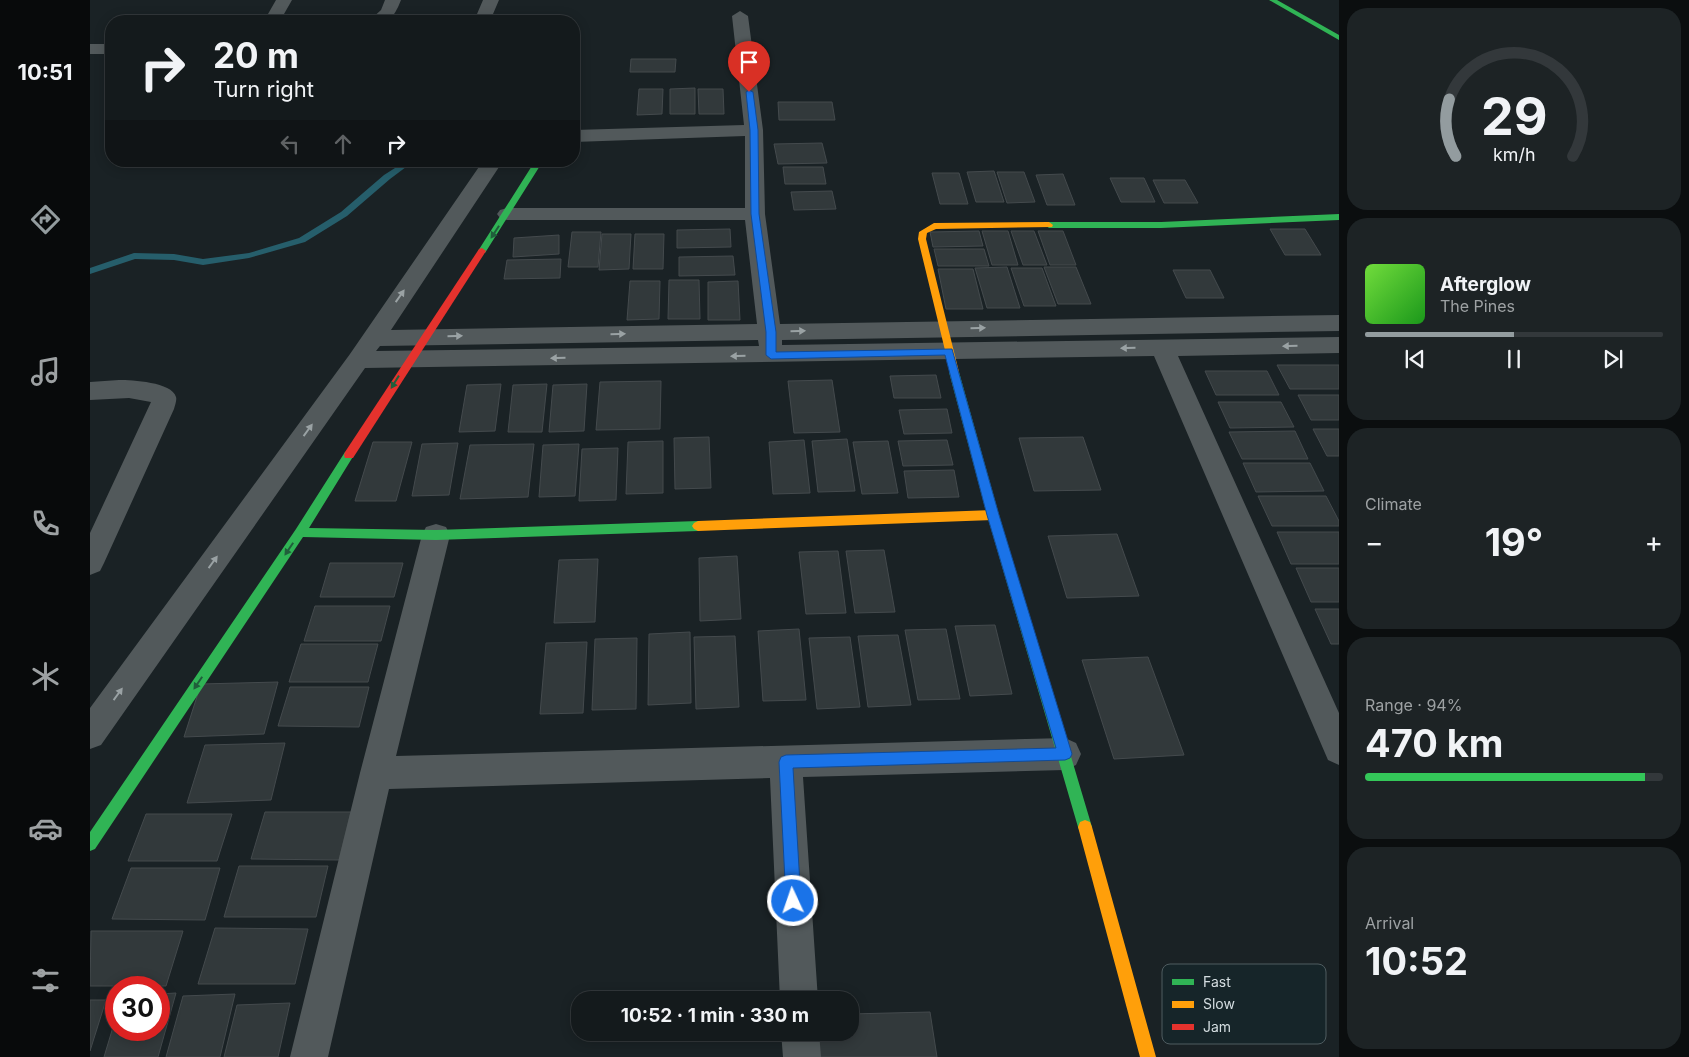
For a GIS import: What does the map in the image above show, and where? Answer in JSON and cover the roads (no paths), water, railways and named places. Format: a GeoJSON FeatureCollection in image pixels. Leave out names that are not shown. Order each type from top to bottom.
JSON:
{"type":"FeatureCollection","features":[{"type":"Feature","properties":{"kind":"street"},"geometry":{"type":"LineString","coordinates":[[275,15],[284,0]]}},
{"type":"Feature","properties":{"kind":"street"},"geometry":{"type":"LineString","coordinates":[[384,15],[388,12],[393,0]]}},
{"type":"Feature","properties":{"kind":"street"},"geometry":{"type":"LineString","coordinates":[[485,15],[491,0]]}},
{"type":"Feature","properties":{"kind":"street"},"geometry":{"type":"LineString","coordinates":[[1272,0],[1339,38]]}},
{"type":"Feature","properties":{"kind":"street"},"geometry":{"type":"LineString","coordinates":[[740,16],[754,130],[755,214],[771,332],[771,355]]}},
{"type":"Feature","properties":{"kind":"street"},"geometry":{"type":"LineString","coordinates":[[90,49],[105,49]]}},
{"type":"Feature","properties":{"kind":"street"},"geometry":{"type":"LineString","coordinates":[[580,136],[754,130]]}},
{"type":"Feature","properties":{"kind":"street"},"geometry":{"type":"LineString","coordinates":[[90,734],[358,360],[489,167]]}},
{"type":"Feature","properties":{"kind":"street"},"geometry":{"type":"LineString","coordinates":[[90,844],[300,532],[409,360],[507,214],[535,167]]}},
{"type":"Feature","properties":{"kind":"street"},"geometry":{"type":"LineString","coordinates":[[507,214],[755,214]]}},
{"type":"Feature","properties":{"kind":"street"},"geometry":{"type":"LineString","coordinates":[[1148,1057],[1065,754],[993,515],[922,239],[923,232],[934,226],[1161,225],[1339,217]]}},
{"type":"Feature","properties":{"kind":"street"},"geometry":{"type":"LineString","coordinates":[[358,360],[771,355],[947,340],[1339,323]]}},
{"type":"Feature","properties":{"kind":"street"},"geometry":{"type":"LineString","coordinates":[[372,338],[771,332],[1162,347],[1339,345]]}},
{"type":"Feature","properties":{"kind":"street"},"geometry":{"type":"LineString","coordinates":[[1162,347],[1339,749]]}},
{"type":"Feature","properties":{"kind":"street"},"geometry":{"type":"LineString","coordinates":[[90,391],[142,389],[153,391],[164,398],[162,409],[90,562]]}},
{"type":"Feature","properties":{"kind":"street"},"geometry":{"type":"LineString","coordinates":[[300,532],[436,535],[993,515]]}},
{"type":"Feature","properties":{"kind":"street"},"geometry":{"type":"LineString","coordinates":[[309,1057],[376,773],[436,535]]}},
{"type":"Feature","properties":{"kind":"street"},"geometry":{"type":"LineString","coordinates":[[376,773],[1065,754]]}},
{"type":"Feature","properties":{"kind":"street"},"geometry":{"type":"LineString","coordinates":[[786,762],[799,991]]}},
{"type":"Feature","properties":{"kind":"street"},"geometry":{"type":"LineString","coordinates":[[801,1041],[802,1057]]}},
{"type":"Feature","properties":{"kind":"waterway"},"geometry":{"type":"LineString","coordinates":[[90,271],[134,256],[174,257],[203,262],[249,255],[302,240],[344,214],[387,177],[402,167]]}}]}
